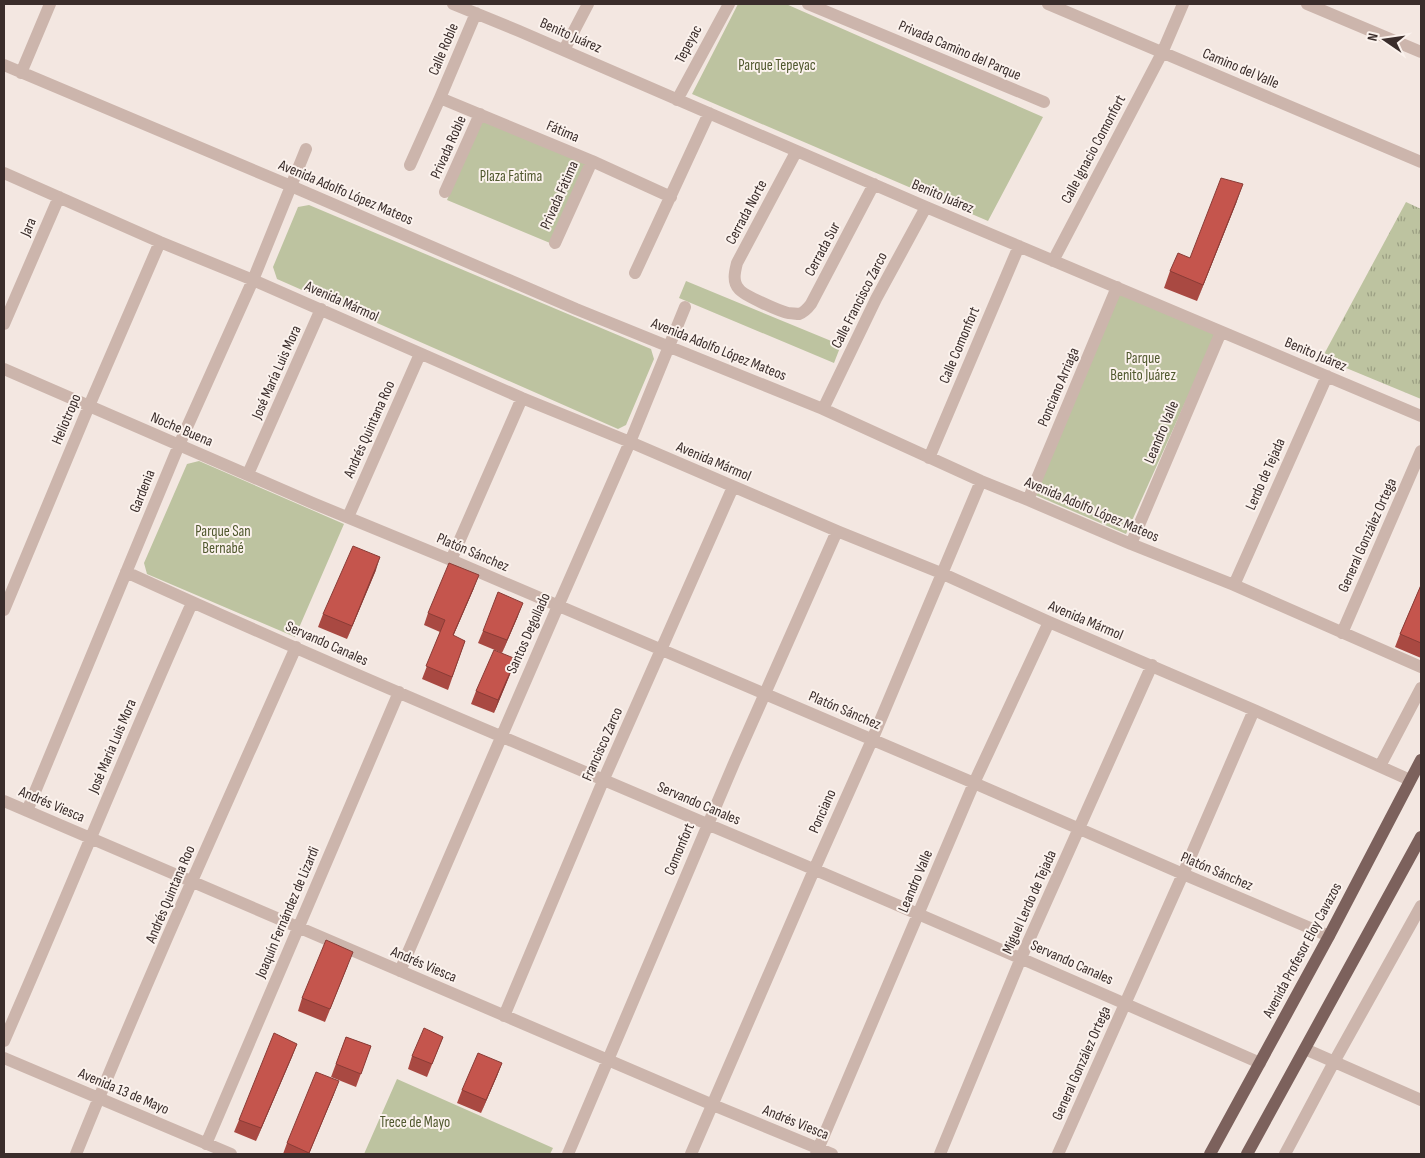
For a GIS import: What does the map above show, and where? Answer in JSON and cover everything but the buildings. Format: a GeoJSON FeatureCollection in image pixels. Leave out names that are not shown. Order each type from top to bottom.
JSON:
{"type":"FeatureCollection","features":[{"type":"Feature","properties":{"kind":"main road","name":"Avenida Profesor Eloy Cavazos"},"geometry":{"type":"LineString","coordinates":[[1210,1154],[1329,936],[1421,760]]}},
{"type":"Feature","properties":{"kind":"main road"},"geometry":{"type":"LineString","coordinates":[[1247,1154],[1421,837]]}},
{"type":"Feature","properties":{"kind":"street"},"geometry":{"type":"LineString","coordinates":[[21,72],[50,4]]}},
{"type":"Feature","properties":{"kind":"street","name":"Benito Juárez"},"geometry":{"type":"LineString","coordinates":[[453,4],[564,50],[796,152],[1421,416]]}},
{"type":"Feature","properties":{"kind":"street"},"geometry":{"type":"LineString","coordinates":[[564,50],[588,4]]}},
{"type":"Feature","properties":{"kind":"street","name":"Tepeyac"},"geometry":{"type":"LineString","coordinates":[[677,100],[728,4]]}},
{"type":"Feature","properties":{"kind":"street","name":"Privada Camino del Parque"},"geometry":{"type":"LineString","coordinates":[[808,4],[1044,102]]}},
{"type":"Feature","properties":{"kind":"street","name":"Camino del Valle"},"geometry":{"type":"LineString","coordinates":[[1048,4],[1421,162]]}},
{"type":"Feature","properties":{"kind":"street","name":"Calle Ignacio Comonfort"},"geometry":{"type":"LineString","coordinates":[[1053,261],[1162,53],[1183,4]]}},
{"type":"Feature","properties":{"kind":"street"},"geometry":{"type":"LineString","coordinates":[[1307,4],[1421,52]]}},
{"type":"Feature","properties":{"kind":"street","name":"Calle Roble"},"geometry":{"type":"LineString","coordinates":[[440,98],[476,13]]}},
{"type":"Feature","properties":{"kind":"street","name":"Avenida Adolfo López Mateos"},"geometry":{"type":"LineString","coordinates":[[4,65],[482,269],[823,409],[981,481],[1234,586],[1421,667]]}},
{"type":"Feature","properties":{"kind":"street","name":"Fátima"},"geometry":{"type":"LineString","coordinates":[[440,98],[592,161],[671,197]]}},
{"type":"Feature","properties":{"kind":"street","name":"Privada Roble"},"geometry":{"type":"LineString","coordinates":[[410,165],[440,98]]}},
{"type":"Feature","properties":{"kind":"street"},"geometry":{"type":"LineString","coordinates":[[635,273],[709,113]]}},
{"type":"Feature","properties":{"kind":"street","name":"Privada Roble"},"geometry":{"type":"LineString","coordinates":[[446,192],[480,114]]}},
{"type":"Feature","properties":{"kind":"street","name":"Gardenia"},"geometry":{"type":"LineString","coordinates":[[27,811],[179,445],[253,280],[306,149]]}},
{"type":"Feature","properties":{"kind":"street","name":"Cerrada Norte"},"geometry":{"type":"LineString","coordinates":[[788,313],[747,295],[738,289],[735,280],[737,263],[796,152]]}},
{"type":"Feature","properties":{"kind":"street","name":"Privada Fátima"},"geometry":{"type":"LineString","coordinates":[[555,243],[592,161]]}},
{"type":"Feature","properties":{"kind":"street","name":"Avenida Mármol"},"geometry":{"type":"LineString","coordinates":[[4,173],[160,242],[321,309],[522,398],[941,573],[1048,622],[1152,665],[1410,780]]}},
{"type":"Feature","properties":{"kind":"street","name":"Cerrada Sur"},"geometry":{"type":"LineString","coordinates":[[788,313],[799,314],[806,311],[811,304],[874,184]]}},
{"type":"Feature","properties":{"kind":"street","name":"Jara"},"geometry":{"type":"LineString","coordinates":[[4,324],[59,197]]}},
{"type":"Feature","properties":{"kind":"street","name":"Calle Francisco Zarco"},"geometry":{"type":"LineString","coordinates":[[823,409],[876,299],[926,207]]}},
{"type":"Feature","properties":{"kind":"street","name":"Heliotropo"},"geometry":{"type":"LineString","coordinates":[[4,610],[160,242]]}},
{"type":"Feature","properties":{"kind":"street","name":"Calle Comonfort"},"geometry":{"type":"LineString","coordinates":[[929,458],[1019,246]]}},
{"type":"Feature","properties":{"kind":"street","name":"Ponciano Arriaga"},"geometry":{"type":"LineString","coordinates":[[1028,500],[1117,287]]}},
{"type":"Feature","properties":{"kind":"street","name":"Santos Degollado"},"geometry":{"type":"LineString","coordinates":[[400,971],[630,442],[685,308]]}},
{"type":"Feature","properties":{"kind":"street","name":"José María Luis Mora"},"geometry":{"type":"LineString","coordinates":[[248,474],[321,309]]}},
{"type":"Feature","properties":{"kind":"street","name":"Leandro Valle"},"geometry":{"type":"LineString","coordinates":[[1131,544],[1221,332]]}},
{"type":"Feature","properties":{"kind":"street","name":"Andrés Quintana Roo"},"geometry":{"type":"LineString","coordinates":[[348,517],[420,354]]}},
{"type":"Feature","properties":{"kind":"street","name":"Noche Buena"},"geometry":{"type":"LineString","coordinates":[[4,370],[348,517]]}},
{"type":"Feature","properties":{"kind":"street","name":"Lerdo de Tejada"},"geometry":{"type":"LineString","coordinates":[[1234,586],[1327,376]]}},
{"type":"Feature","properties":{"kind":"street"},"geometry":{"type":"LineString","coordinates":[[451,560],[522,398]]}},
{"type":"Feature","properties":{"kind":"street","name":"General González Ortega"},"geometry":{"type":"LineString","coordinates":[[1342,633],[1421,451]]}},
{"type":"Feature","properties":{"kind":"street","name":"Ponciano"},"geometry":{"type":"LineString","coordinates":[[692,1154],[872,740],[981,481]]}},
{"type":"Feature","properties":{"kind":"street","name":"Francisco Zarco"},"geometry":{"type":"LineString","coordinates":[[504,1016],[733,486]]}},
{"type":"Feature","properties":{"kind":"street","name":"Platón Sánchez"},"geometry":{"type":"LineString","coordinates":[[348,517],[1329,936]]}},
{"type":"Feature","properties":{"kind":"street","name":"Comonfort"},"geometry":{"type":"LineString","coordinates":[[568,1154],[708,824],[838,531]]}},
{"type":"Feature","properties":{"kind":"street","name":"Servando Canales"},"geometry":{"type":"LineString","coordinates":[[126,572],[192,603],[501,737],[1022,958],[1260,1063]]}},
{"type":"Feature","properties":{"kind":"street","name":"José María Luis Mora"},"geometry":{"type":"LineString","coordinates":[[4,1041],[192,603]]}},
{"type":"Feature","properties":{"kind":"street","name":"Leandro Valle"},"geometry":{"type":"LineString","coordinates":[[818,1151],[974,783],[1048,622]]}},
{"type":"Feature","properties":{"kind":"street","name":"Andrés Quintana Roo"},"geometry":{"type":"LineString","coordinates":[[76,1154],[192,882],[296,647]]}},
{"type":"Feature","properties":{"kind":"street","name":"Miguel Lerdo de Tejada"},"geometry":{"type":"LineString","coordinates":[[940,1154],[1022,958],[1152,665]]}},
{"type":"Feature","properties":{"kind":"street"},"geometry":{"type":"LineString","coordinates":[[1380,766],[1421,688]]}},
{"type":"Feature","properties":{"kind":"street","name":"Joaquín Fernández de Lizardi"},"geometry":{"type":"LineString","coordinates":[[206,1144],[399,692]]}},
{"type":"Feature","properties":{"kind":"street","name":"General González Ortega"},"geometry":{"type":"LineString","coordinates":[[1058,1154],[1254,710]]}},
{"type":"Feature","properties":{"kind":"street","name":"Andrés Viesca"},"geometry":{"type":"LineString","coordinates":[[4,801],[818,1151],[832,1154]]}},
{"type":"Feature","properties":{"kind":"street"},"geometry":{"type":"LineString","coordinates":[[1285,1154],[1421,906]]}},
{"type":"Feature","properties":{"kind":"street"},"geometry":{"type":"LineString","coordinates":[[1305,1049],[1421,1100]]}},
{"type":"Feature","properties":{"kind":"street","name":"Avenida 13 de Mayo"},"geometry":{"type":"LineString","coordinates":[[4,1058],[232,1154]]}},
{"type":"Feature","properties":{"kind":"green space","name":"Parque Tepeyac"},"geometry":{"type":"Polygon","coordinates":[[[738,4],[786,4],[1043,117],[988,221],[692,94],[738,4]]]}},
{"type":"Feature","properties":{"kind":"green space","name":"Plaza Fatima"},"geometry":{"type":"Polygon","coordinates":[[[483,114],[588,160],[550,243],[447,200],[483,114]]]}},
{"type":"Feature","properties":{"kind":"green space"},"geometry":{"type":"Polygon","coordinates":[[[1406,202],[1421,209],[1421,399],[1322,358],[1406,202]]]}},
{"type":"Feature","properties":{"kind":"green space"},"geometry":{"type":"Polygon","coordinates":[[[309,205],[651,349],[654,359],[626,425],[618,429],[277,279],[273,267],[298,207],[309,205]]]}},
{"type":"Feature","properties":{"kind":"green space"},"geometry":{"type":"Polygon","coordinates":[[[686,281],[841,345],[834,363],[679,298],[686,281]]]}},
{"type":"Feature","properties":{"kind":"green space","name":"Parque Benito Juárez"},"geometry":{"type":"Polygon","coordinates":[[[1117,287],[1216,334],[1126,534],[1033,494],[1117,287]]]}},
{"type":"Feature","properties":{"kind":"green space","name":"Parque San Bernabé"},"geometry":{"type":"Polygon","coordinates":[[[199,461],[344,524],[295,637],[147,574],[144,563],[187,464],[199,461]]]}},
{"type":"Feature","properties":{"kind":"green space","name":"Trece de Mayo"},"geometry":{"type":"Polygon","coordinates":[[[397,1079],[553,1148],[550,1154],[364,1154],[397,1079]]]}}]}
